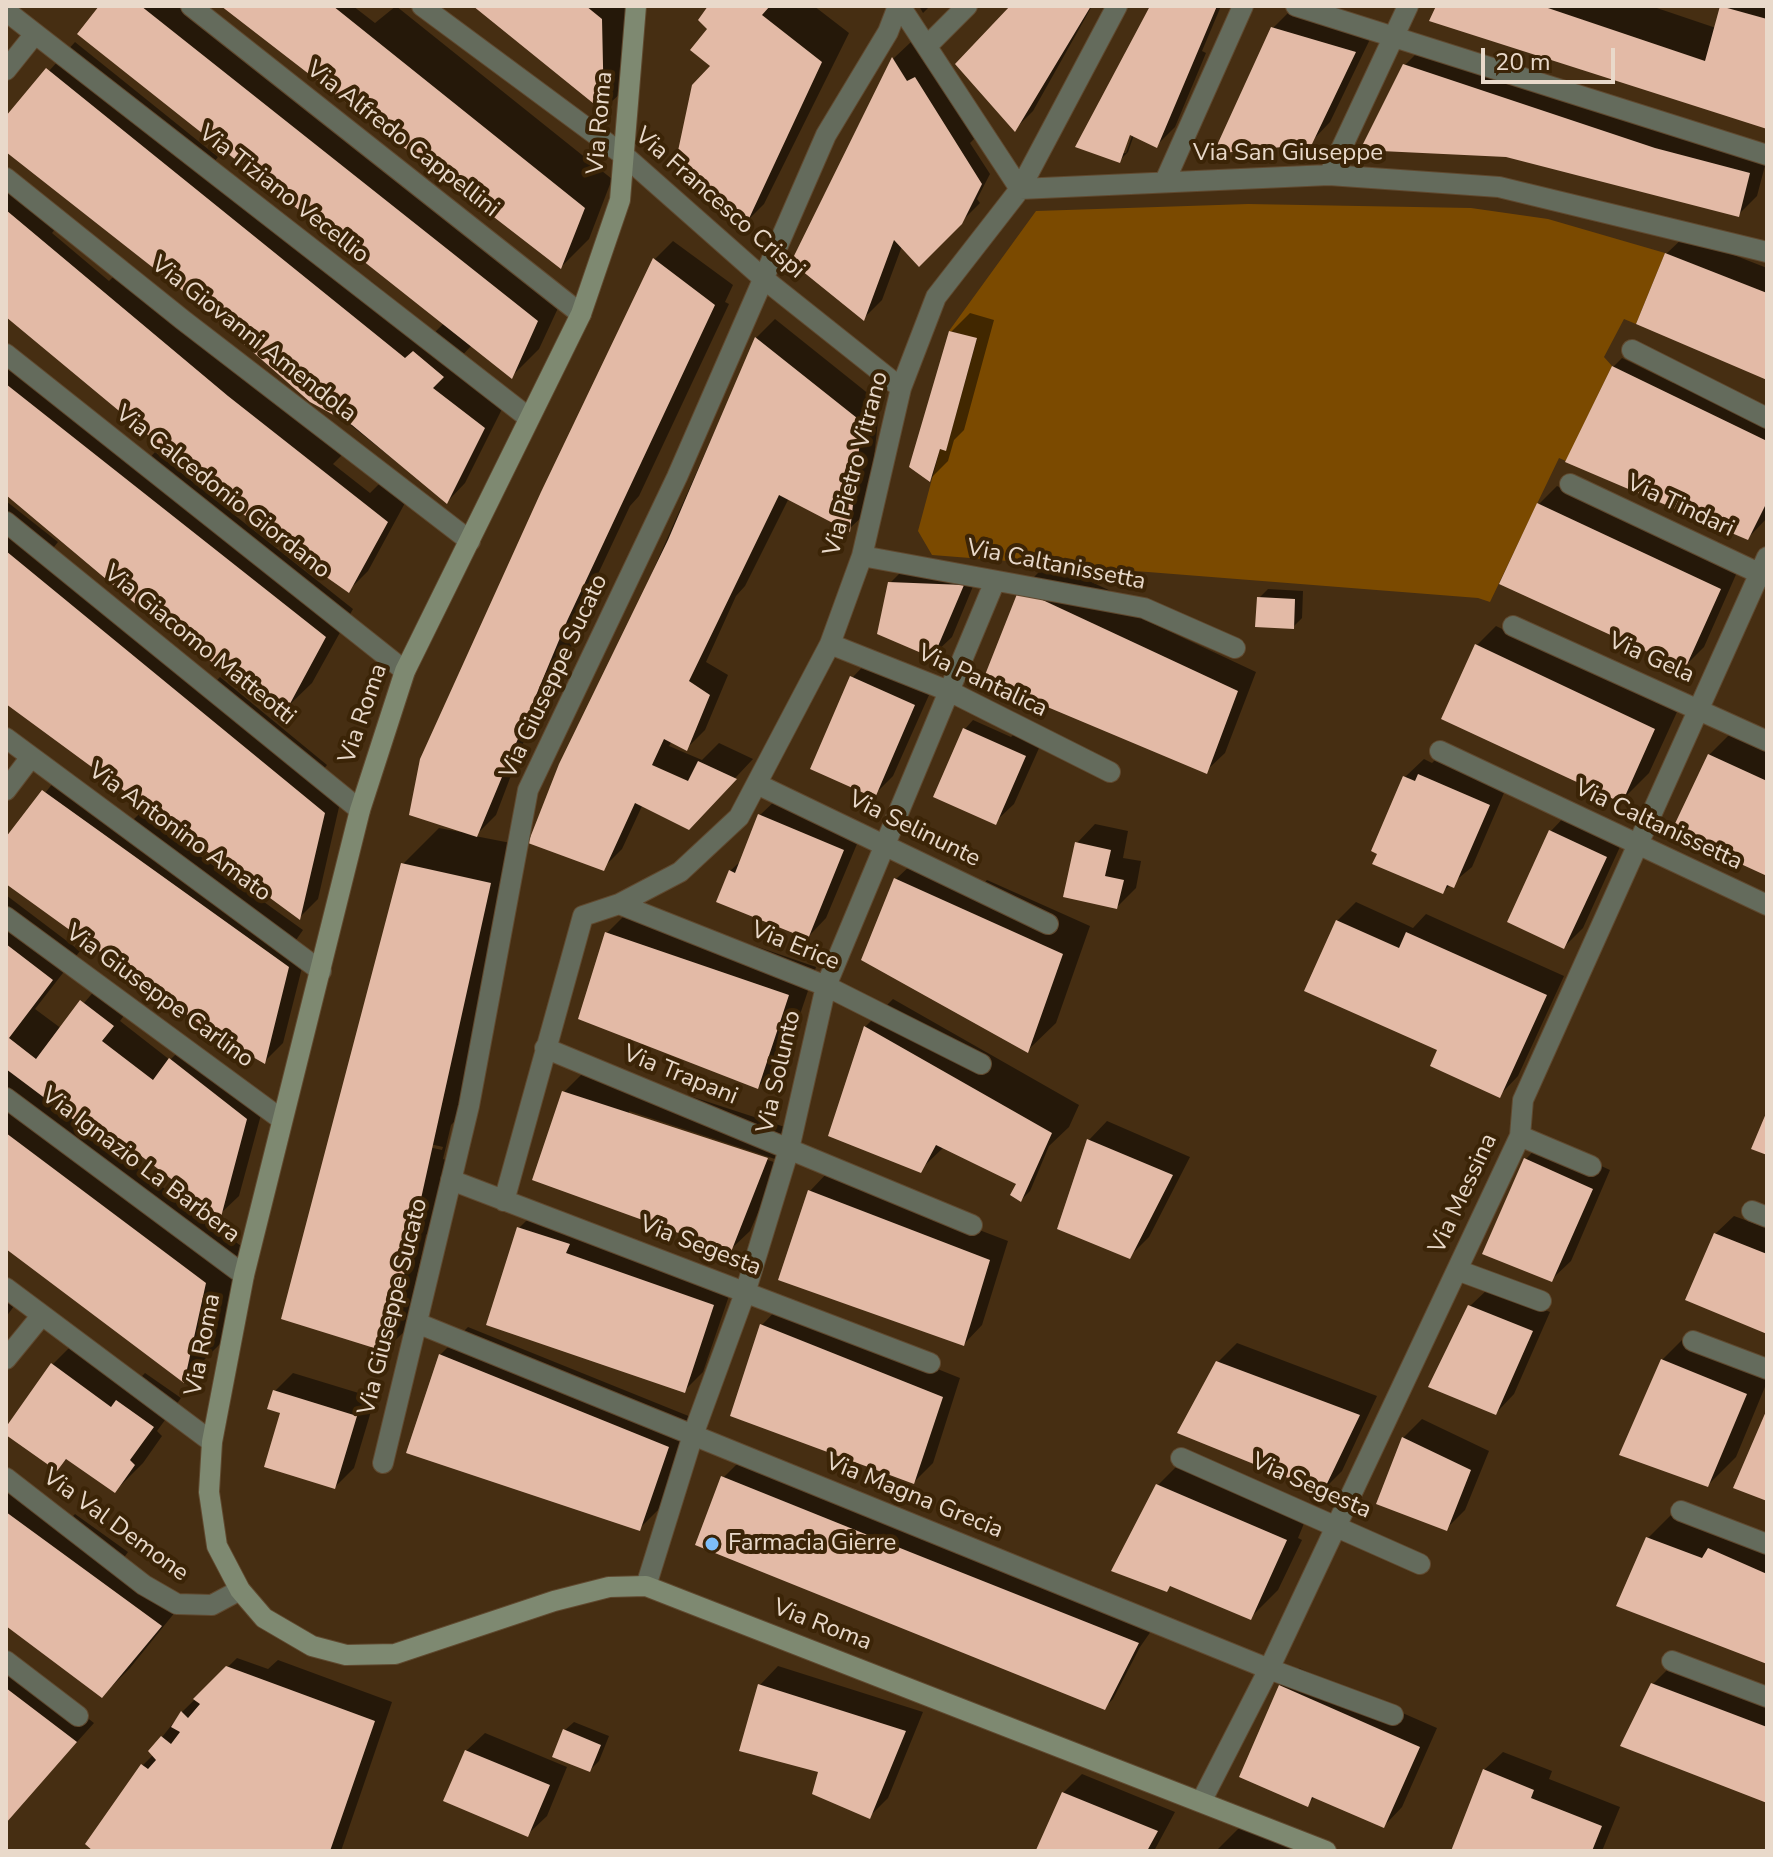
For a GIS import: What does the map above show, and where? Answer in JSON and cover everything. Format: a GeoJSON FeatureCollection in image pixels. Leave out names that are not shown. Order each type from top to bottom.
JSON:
{"type":"FeatureCollection","features":[{"type":"Feature","properties":{"kind":"street","name":"Via Alfredo Cappellini"},"geometry":{"type":"LineString","coordinates":[[191,6],[581,314]]}},
{"type":"Feature","properties":{"kind":"street","name":"Via Francesco Crispi"},"geometry":{"type":"LineString","coordinates":[[422,6],[626,157],[764,279],[901,388]]}},
{"type":"Feature","properties":{"kind":"street","name":"Via Roma"},"geometry":{"type":"LineString","coordinates":[[636,6],[626,157],[620,200],[581,314],[405,671],[360,810],[244,1275],[212,1442],[210,1517],[217,1546],[240,1590],[264,1618],[312,1646],[346,1655],[395,1654],[554,1601],[609,1587],[646,1586],[1202,1800],[1326,1851]]}},
{"type":"Feature","properties":{"kind":"street"},"geometry":{"type":"LineString","coordinates":[[899,6],[1020,189]]}},
{"type":"Feature","properties":{"kind":"street","name":"Via Giuseppe Sucato"},"geometry":{"type":"LineString","coordinates":[[383,1463],[472,1091],[528,790],[677,477],[826,135],[888,32],[899,6]]}},
{"type":"Feature","properties":{"kind":"street"},"geometry":{"type":"LineString","coordinates":[[927,46],[967,6]]}},
{"type":"Feature","properties":{"kind":"street","name":"Via Pietro Vitrano"},"geometry":{"type":"LineString","coordinates":[[619,904],[680,872],[739,817],[830,644],[862,556],[901,388],[936,297],[1020,189],[1117,6]]}},
{"type":"Feature","properties":{"kind":"street"},"geometry":{"type":"LineString","coordinates":[[1165,181],[1243,6]]}},
{"type":"Feature","properties":{"kind":"street"},"geometry":{"type":"LineString","coordinates":[[1296,6],[1767,155]]}},
{"type":"Feature","properties":{"kind":"street"},"geometry":{"type":"LineString","coordinates":[[1329,175],[1408,6]]}},
{"type":"Feature","properties":{"kind":"street","name":"Via Tiziano Vecellio"},"geometry":{"type":"LineString","coordinates":[[6,11],[529,418]]}},
{"type":"Feature","properties":{"kind":"street"},"geometry":{"type":"LineString","coordinates":[[6,70],[34,35]]}},
{"type":"Feature","properties":{"kind":"street","name":"Via San Giuseppe"},"geometry":{"type":"LineString","coordinates":[[1020,189],[1329,175],[1499,187],[1767,251]]}},
{"type":"Feature","properties":{"kind":"street","name":"Via Giovanni Amendola"},"geometry":{"type":"LineString","coordinates":[[6,178],[183,320],[470,541]]}},
{"type":"Feature","properties":{"kind":"street"},"geometry":{"type":"LineString","coordinates":[[1632,350],[1767,418]]}},
{"type":"Feature","properties":{"kind":"street","name":"Via Calcedonio Giordano"},"geometry":{"type":"LineString","coordinates":[[6,354],[405,671]]}},
{"type":"Feature","properties":{"kind":"street","name":"Via Tindari"},"geometry":{"type":"LineString","coordinates":[[1570,484],[1764,569]]}},
{"type":"Feature","properties":{"kind":"street","name":"Via Giacomo Matteotti"},"geometry":{"type":"LineString","coordinates":[[6,522],[360,810]]}},
{"type":"Feature","properties":{"kind":"street","name":"Via Caltanissetta"},"geometry":{"type":"LineString","coordinates":[[862,556],[1144,608],[1235,648]]}},
{"type":"Feature","properties":{"kind":"street","name":"Via Messina"},"geometry":{"type":"LineString","coordinates":[[1202,1800],[1269,1669],[1520,1136],[1523,1100],[1764,569]]}},
{"type":"Feature","properties":{"kind":"street","name":"Via Solunto"},"geometry":{"type":"LineString","coordinates":[[646,1586],[693,1435],[745,1293],[789,1149],[826,986],[995,581]]}},
{"type":"Feature","properties":{"kind":"street","name":"Via Gela"},"geometry":{"type":"LineString","coordinates":[[1513,626],[1767,741]]}},
{"type":"Feature","properties":{"kind":"street","name":"Via Pantalica"},"geometry":{"type":"LineString","coordinates":[[830,644],[951,692],[1110,772]]}},
{"type":"Feature","properties":{"kind":"street","name":"Via Antonino Amato"},"geometry":{"type":"LineString","coordinates":[[6,738],[321,971]]}},
{"type":"Feature","properties":{"kind":"street","name":"Via Caltanissetta"},"geometry":{"type":"LineString","coordinates":[[1440,751],[1767,905]]}},
{"type":"Feature","properties":{"kind":"street"},"geometry":{"type":"LineString","coordinates":[[6,790],[31,757]]}},
{"type":"Feature","properties":{"kind":"street","name":"Via Selinunte"},"geometry":{"type":"LineString","coordinates":[[757,784],[1048,924]]}},
{"type":"Feature","properties":{"kind":"street"},"geometry":{"type":"LineString","coordinates":[[504,1201],[583,916],[619,904]]}},
{"type":"Feature","properties":{"kind":"street","name":"Via Erice"},"geometry":{"type":"LineString","coordinates":[[619,904],[826,986],[981,1064]]}},
{"type":"Feature","properties":{"kind":"street","name":"Via Giuseppe Carlino"},"geometry":{"type":"LineString","coordinates":[[6,917],[281,1119]]}},
{"type":"Feature","properties":{"kind":"street","name":"Via Trapani"},"geometry":{"type":"LineString","coordinates":[[545,1048],[972,1225]]}},
{"type":"Feature","properties":{"kind":"street","name":"Via Ignazio La Barbera"},"geometry":{"type":"LineString","coordinates":[[6,1098],[244,1275]]}},
{"type":"Feature","properties":{"kind":"street"},"geometry":{"type":"LineString","coordinates":[[1520,1136],[1591,1166]]}},
{"type":"Feature","properties":{"kind":"street","name":"Via Segesta"},"geometry":{"type":"LineString","coordinates":[[451,1180],[930,1363]]}},
{"type":"Feature","properties":{"kind":"street"},"geometry":{"type":"LineString","coordinates":[[1457,1270],[1541,1301]]}},
{"type":"Feature","properties":{"kind":"street"},"geometry":{"type":"LineString","coordinates":[[6,1288],[212,1442]]}},
{"type":"Feature","properties":{"kind":"street"},"geometry":{"type":"LineString","coordinates":[[6,1359],[42,1315]]}},
{"type":"Feature","properties":{"kind":"street","name":"Via Magna Grecia"},"geometry":{"type":"LineString","coordinates":[[417,1323],[1269,1669],[1393,1715]]}},
{"type":"Feature","properties":{"kind":"street"},"geometry":{"type":"LineString","coordinates":[[1693,1341],[1767,1369]]}},
{"type":"Feature","properties":{"kind":"street","name":"Via Segesta"},"geometry":{"type":"LineString","coordinates":[[1181,1458],[1420,1564]]}},
{"type":"Feature","properties":{"kind":"street","name":"Via Val Demone"},"geometry":{"type":"LineString","coordinates":[[6,1478],[144,1585],[177,1604],[212,1605],[240,1590]]}},
{"type":"Feature","properties":{"kind":"street"},"geometry":{"type":"LineString","coordinates":[[1681,1511],[1767,1544]]}},
{"type":"Feature","properties":{"kind":"street"},"geometry":{"type":"LineString","coordinates":[[6,1661],[78,1716]]}},
{"type":"Feature","properties":{"kind":"street"},"geometry":{"type":"LineString","coordinates":[[1672,1661],[1767,1697]]}},
{"type":"Feature","properties":{"kind":"shaded area"},"geometry":{"type":"Polygon","coordinates":[[[1248,204],[1471,208],[1548,219],[1665,253],[1636,324],[1624,319],[1604,357],[1612,366],[1566,461],[1559,458],[1490,602],[1478,598],[932,555],[918,531],[940,449],[946,450],[977,339],[949,331],[1036,211],[1248,204]]]}},
{"type":"Feature","properties":{"kind":"building"},"geometry":{"type":"Polygon","coordinates":[[[99,6],[141,6],[538,321],[512,379],[77,34],[99,6]]]}},
{"type":"Feature","properties":{"kind":"building"},"geometry":{"type":"Polygon","coordinates":[[[221,6],[333,6],[585,208],[561,269],[221,6]]]}},
{"type":"Feature","properties":{"kind":"building"},"geometry":{"type":"Polygon","coordinates":[[[473,6],[586,6],[602,19],[604,112],[473,6]]]}},
{"type":"Feature","properties":{"kind":"building"},"geometry":{"type":"Polygon","coordinates":[[[708,6],[770,6],[762,15],[822,62],[746,225],[675,165],[692,85],[710,66],[690,50],[707,29],[698,20],[708,6]]]}},
{"type":"Feature","properties":{"kind":"building"},"geometry":{"type":"Polygon","coordinates":[[[1010,6],[1091,6],[1015,132],[955,64],[1010,6]]]}},
{"type":"Feature","properties":{"kind":"building"},"geometry":{"type":"Polygon","coordinates":[[[1150,6],[1217,6],[1157,148],[1130,135],[1120,163],[1075,147],[1150,6]]]}},
{"type":"Feature","properties":{"kind":"building"},"geometry":{"type":"Polygon","coordinates":[[[1436,6],[1542,6],[1705,61],[1720,6],[1767,19],[1767,129],[1429,21],[1436,6]]]}},
{"type":"Feature","properties":{"kind":"building"},"geometry":{"type":"Polygon","coordinates":[[[1271,27],[1356,52],[1312,144],[1213,154],[1271,27]]]}},
{"type":"Feature","properties":{"kind":"building"},"geometry":{"type":"Polygon","coordinates":[[[892,57],[907,81],[915,77],[982,184],[962,224],[919,267],[894,240],[864,321],[791,262],[892,57]]]}},
{"type":"Feature","properties":{"kind":"building"},"geometry":{"type":"Polygon","coordinates":[[[1403,64],[1655,148],[1750,173],[1739,217],[1506,157],[1360,150],[1403,64]]]}},
{"type":"Feature","properties":{"kind":"building"},"geometry":{"type":"Polygon","coordinates":[[[46,68],[405,358],[413,351],[444,377],[433,388],[485,428],[447,504],[352,425],[310,402],[189,296],[6,152],[6,116],[46,68]]]}},
{"type":"Feature","properties":{"kind":"building"},"geometry":{"type":"Polygon","coordinates":[[[6,210],[228,396],[388,522],[349,593],[278,543],[6,317],[6,210]]]}},
{"type":"Feature","properties":{"kind":"building"},"geometry":{"type":"Polygon","coordinates":[[[1665,253],[1767,293],[1767,380],[1636,324],[1665,253]]]}},
{"type":"Feature","properties":{"kind":"building"},"geometry":{"type":"Polygon","coordinates":[[[653,258],[715,305],[567,621],[477,837],[409,815],[420,759],[541,492],[653,258]]]}},
{"type":"Feature","properties":{"kind":"building"},"geometry":{"type":"Polygon","coordinates":[[[949,331],[977,338],[946,451],[940,449],[930,482],[909,467],[949,331]]]}},
{"type":"Feature","properties":{"kind":"building"},"geometry":{"type":"Polygon","coordinates":[[[755,337],[862,422],[850,532],[779,495],[689,681],[710,695],[687,751],[664,739],[652,765],[688,781],[698,761],[737,779],[689,830],[635,803],[604,871],[528,843],[559,764],[668,540],[755,337]]]}},
{"type":"Feature","properties":{"kind":"building"},"geometry":{"type":"Polygon","coordinates":[[[1612,366],[1767,441],[1767,502],[1748,540],[1565,462],[1612,366]]]}},
{"type":"Feature","properties":{"kind":"building"},"geometry":{"type":"Polygon","coordinates":[[[6,384],[326,637],[285,713],[169,632],[6,495],[6,384]]]}},
{"type":"Feature","properties":{"kind":"building"},"geometry":{"type":"Polygon","coordinates":[[[1537,503],[1721,589],[1685,669],[1499,584],[1537,503]]]}},
{"type":"Feature","properties":{"kind":"building"},"geometry":{"type":"Polygon","coordinates":[[[6,551],[325,813],[300,920],[6,704],[6,551]]]}},
{"type":"Feature","properties":{"kind":"building"},"geometry":{"type":"Polygon","coordinates":[[[888,582],[964,585],[933,658],[877,634],[888,582]]]}},
{"type":"Feature","properties":{"kind":"building"},"geometry":{"type":"Polygon","coordinates":[[[1019,589],[1238,691],[1207,774],[983,680],[1019,589]]]}},
{"type":"Feature","properties":{"kind":"building"},"geometry":{"type":"Polygon","coordinates":[[[1257,597],[1295,599],[1294,629],[1255,627],[1257,597]]]}},
{"type":"Feature","properties":{"kind":"building"},"geometry":{"type":"Polygon","coordinates":[[[1475,644],[1655,729],[1622,803],[1441,719],[1475,644]]]}},
{"type":"Feature","properties":{"kind":"building"},"geometry":{"type":"Polygon","coordinates":[[[850,676],[915,705],[875,798],[810,769],[850,676]]]}},
{"type":"Feature","properties":{"kind":"building"},"geometry":{"type":"Polygon","coordinates":[[[963,728],[1026,756],[996,825],[933,797],[963,728]]]}},
{"type":"Feature","properties":{"kind":"building"},"geometry":{"type":"Polygon","coordinates":[[[1708,754],[1767,781],[1767,876],[1671,832],[1708,754]]]}},
{"type":"Feature","properties":{"kind":"building"},"geometry":{"type":"Polygon","coordinates":[[[1418,774],[1490,805],[1454,888],[1447,885],[1443,894],[1372,864],[1377,854],[1371,851],[1403,776],[1415,781],[1418,774]]]}},
{"type":"Feature","properties":{"kind":"building"},"geometry":{"type":"Polygon","coordinates":[[[42,790],[289,967],[265,1064],[218,1037],[6,884],[6,837],[42,790]]]}},
{"type":"Feature","properties":{"kind":"building"},"geometry":{"type":"Polygon","coordinates":[[[758,814],[844,850],[808,939],[716,902],[729,870],[735,873],[758,814]]]}},
{"type":"Feature","properties":{"kind":"building"},"geometry":{"type":"Polygon","coordinates":[[[1549,830],[1607,857],[1564,949],[1507,922],[1549,830]]]}},
{"type":"Feature","properties":{"kind":"building"},"geometry":{"type":"Polygon","coordinates":[[[1075,842],[1111,850],[1105,876],[1124,880],[1117,909],[1063,897],[1075,842]]]}},
{"type":"Feature","properties":{"kind":"building"},"geometry":{"type":"Polygon","coordinates":[[[401,863],[491,883],[387,1352],[281,1319],[401,863]]]}},
{"type":"Feature","properties":{"kind":"building"},"geometry":{"type":"Polygon","coordinates":[[[894,878],[1063,954],[1028,1053],[861,960],[894,878]]]}},
{"type":"Feature","properties":{"kind":"building"},"geometry":{"type":"Polygon","coordinates":[[[1336,920],[1399,948],[1406,932],[1547,995],[1500,1098],[1430,1066],[1437,1050],[1304,991],[1336,920]]]}},
{"type":"Feature","properties":{"kind":"building"},"geometry":{"type":"Polygon","coordinates":[[[605,932],[789,995],[758,1089],[578,1019],[605,932]]]}},
{"type":"Feature","properties":{"kind":"building"},"geometry":{"type":"Polygon","coordinates":[[[6,944],[53,980],[9,1038],[36,1059],[80,1000],[114,1026],[102,1041],[153,1080],[169,1058],[247,1119],[221,1217],[115,1136],[108,1132],[102,1141],[6,1069],[6,944]]]}},
{"type":"Feature","properties":{"kind":"building"},"geometry":{"type":"Polygon","coordinates":[[[864,1026],[1052,1133],[1021,1202],[1010,1195],[1016,1184],[936,1145],[921,1173],[828,1136],[864,1026]]]}},
{"type":"Feature","properties":{"kind":"building"},"geometry":{"type":"Polygon","coordinates":[[[562,1091],[768,1158],[731,1252],[532,1180],[562,1091]]]}},
{"type":"Feature","properties":{"kind":"building"},"geometry":{"type":"Polygon","coordinates":[[[1767,1111],[1767,1155],[1751,1149],[1767,1111]]]}},
{"type":"Feature","properties":{"kind":"building"},"geometry":{"type":"Polygon","coordinates":[[[6,1133],[206,1283],[184,1383],[6,1249],[6,1133]]]}},
{"type":"Feature","properties":{"kind":"building"},"geometry":{"type":"Polygon","coordinates":[[[1087,1139],[1173,1175],[1130,1259],[1057,1229],[1087,1139]]]}},
{"type":"Feature","properties":{"kind":"building"},"geometry":{"type":"Polygon","coordinates":[[[1524,1158],[1593,1189],[1552,1282],[1482,1254],[1524,1158]]]}},
{"type":"Feature","properties":{"kind":"building"},"geometry":{"type":"Polygon","coordinates":[[[808,1190],[990,1260],[964,1346],[778,1280],[808,1190]]]}},
{"type":"Feature","properties":{"kind":"building"},"geometry":{"type":"Polygon","coordinates":[[[517,1227],[570,1244],[566,1253],[714,1305],[685,1393],[486,1325],[517,1227]]]}},
{"type":"Feature","properties":{"kind":"building"},"geometry":{"type":"Polygon","coordinates":[[[1714,1233],[1767,1254],[1767,1334],[1685,1300],[1714,1233]]]}},
{"type":"Feature","properties":{"kind":"building"},"geometry":{"type":"Polygon","coordinates":[[[1468,1305],[1533,1331],[1496,1415],[1428,1387],[1468,1305]]]}},
{"type":"Feature","properties":{"kind":"building"},"geometry":{"type":"Polygon","coordinates":[[[760,1324],[943,1397],[914,1484],[730,1416],[760,1324]]]}},
{"type":"Feature","properties":{"kind":"building"},"geometry":{"type":"Polygon","coordinates":[[[439,1354],[669,1447],[640,1531],[406,1453],[439,1354]]]}},
{"type":"Feature","properties":{"kind":"building"},"geometry":{"type":"Polygon","coordinates":[[[1661,1359],[1747,1394],[1708,1487],[1619,1455],[1661,1359]]]}},
{"type":"Feature","properties":{"kind":"building"},"geometry":{"type":"Polygon","coordinates":[[[1216,1361],[1360,1415],[1323,1492],[1177,1433],[1216,1361]]]}},
{"type":"Feature","properties":{"kind":"building"},"geometry":{"type":"Polygon","coordinates":[[[51,1363],[111,1407],[116,1400],[154,1427],[130,1460],[135,1465],[115,1493],[66,1459],[57,1471],[6,1435],[6,1427],[51,1363]]]}},
{"type":"Feature","properties":{"kind":"building"},"geometry":{"type":"Polygon","coordinates":[[[273,1390],[357,1416],[335,1489],[264,1467],[280,1413],[267,1409],[273,1390]]]}},
{"type":"Feature","properties":{"kind":"building"},"geometry":{"type":"Polygon","coordinates":[[[1767,1409],[1767,1501],[1733,1488],[1767,1409]]]}},
{"type":"Feature","properties":{"kind":"building"},"geometry":{"type":"Polygon","coordinates":[[[1402,1437],[1471,1470],[1447,1531],[1376,1504],[1402,1437]]]}},
{"type":"Feature","properties":{"kind":"building"},"geometry":{"type":"Polygon","coordinates":[[[721,1476],[1139,1643],[1105,1710],[695,1545],[721,1476]]]}},
{"type":"Feature","properties":{"kind":"building"},"geometry":{"type":"Polygon","coordinates":[[[1156,1484],[1287,1540],[1251,1620],[1170,1586],[1167,1592],[1111,1571],[1156,1484]]]}},
{"type":"Feature","properties":{"kind":"building"},"geometry":{"type":"Polygon","coordinates":[[[6,1512],[162,1626],[102,1698],[6,1626],[6,1512]]]}},
{"type":"Feature","properties":{"kind":"building"},"geometry":{"type":"Polygon","coordinates":[[[1646,1537],[1702,1558],[1708,1548],[1767,1574],[1767,1664],[1616,1606],[1646,1537]]]}},
{"type":"Feature","properties":{"kind":"building"},"geometry":{"type":"Polygon","coordinates":[[[226,1666],[375,1721],[330,1851],[93,1851],[85,1844],[141,1764],[148,1769],[156,1760],[148,1751],[161,1736],[171,1744],[180,1732],[171,1727],[181,1711],[188,1718],[200,1704],[193,1699],[226,1666]]]}},
{"type":"Feature","properties":{"kind":"building"},"geometry":{"type":"Polygon","coordinates":[[[1651,1683],[1767,1727],[1767,1803],[1620,1746],[1651,1683]]]}},
{"type":"Feature","properties":{"kind":"building"},"geometry":{"type":"Polygon","coordinates":[[[758,1684],[906,1731],[870,1819],[812,1794],[818,1772],[739,1751],[758,1684]]]}},
{"type":"Feature","properties":{"kind":"building"},"geometry":{"type":"Polygon","coordinates":[[[1279,1685],[1420,1747],[1384,1828],[1312,1797],[1308,1807],[1239,1777],[1279,1685]]]}},
{"type":"Feature","properties":{"kind":"building"},"geometry":{"type":"Polygon","coordinates":[[[6,1688],[77,1742],[6,1823],[6,1688]]]}},
{"type":"Feature","properties":{"kind":"building"},"geometry":{"type":"Polygon","coordinates":[[[563,1729],[601,1745],[590,1772],[552,1757],[563,1729]]]}},
{"type":"Feature","properties":{"kind":"building"},"geometry":{"type":"Polygon","coordinates":[[[465,1750],[550,1785],[528,1837],[443,1801],[465,1750]]]}},
{"type":"Feature","properties":{"kind":"building"},"geometry":{"type":"Polygon","coordinates":[[[1483,1769],[1534,1790],[1531,1798],[1602,1826],[1592,1851],[1451,1851],[1483,1769]]]}},
{"type":"Feature","properties":{"kind":"building"},"geometry":{"type":"Polygon","coordinates":[[[1062,1792],[1158,1831],[1147,1851],[1036,1850],[1062,1792]]]}},
{"type":"Feature","properties":{"kind":"place","name":"Farmacia Gierre"},"geometry":{"type":"Point","coordinates":[712,1544]}}]}
